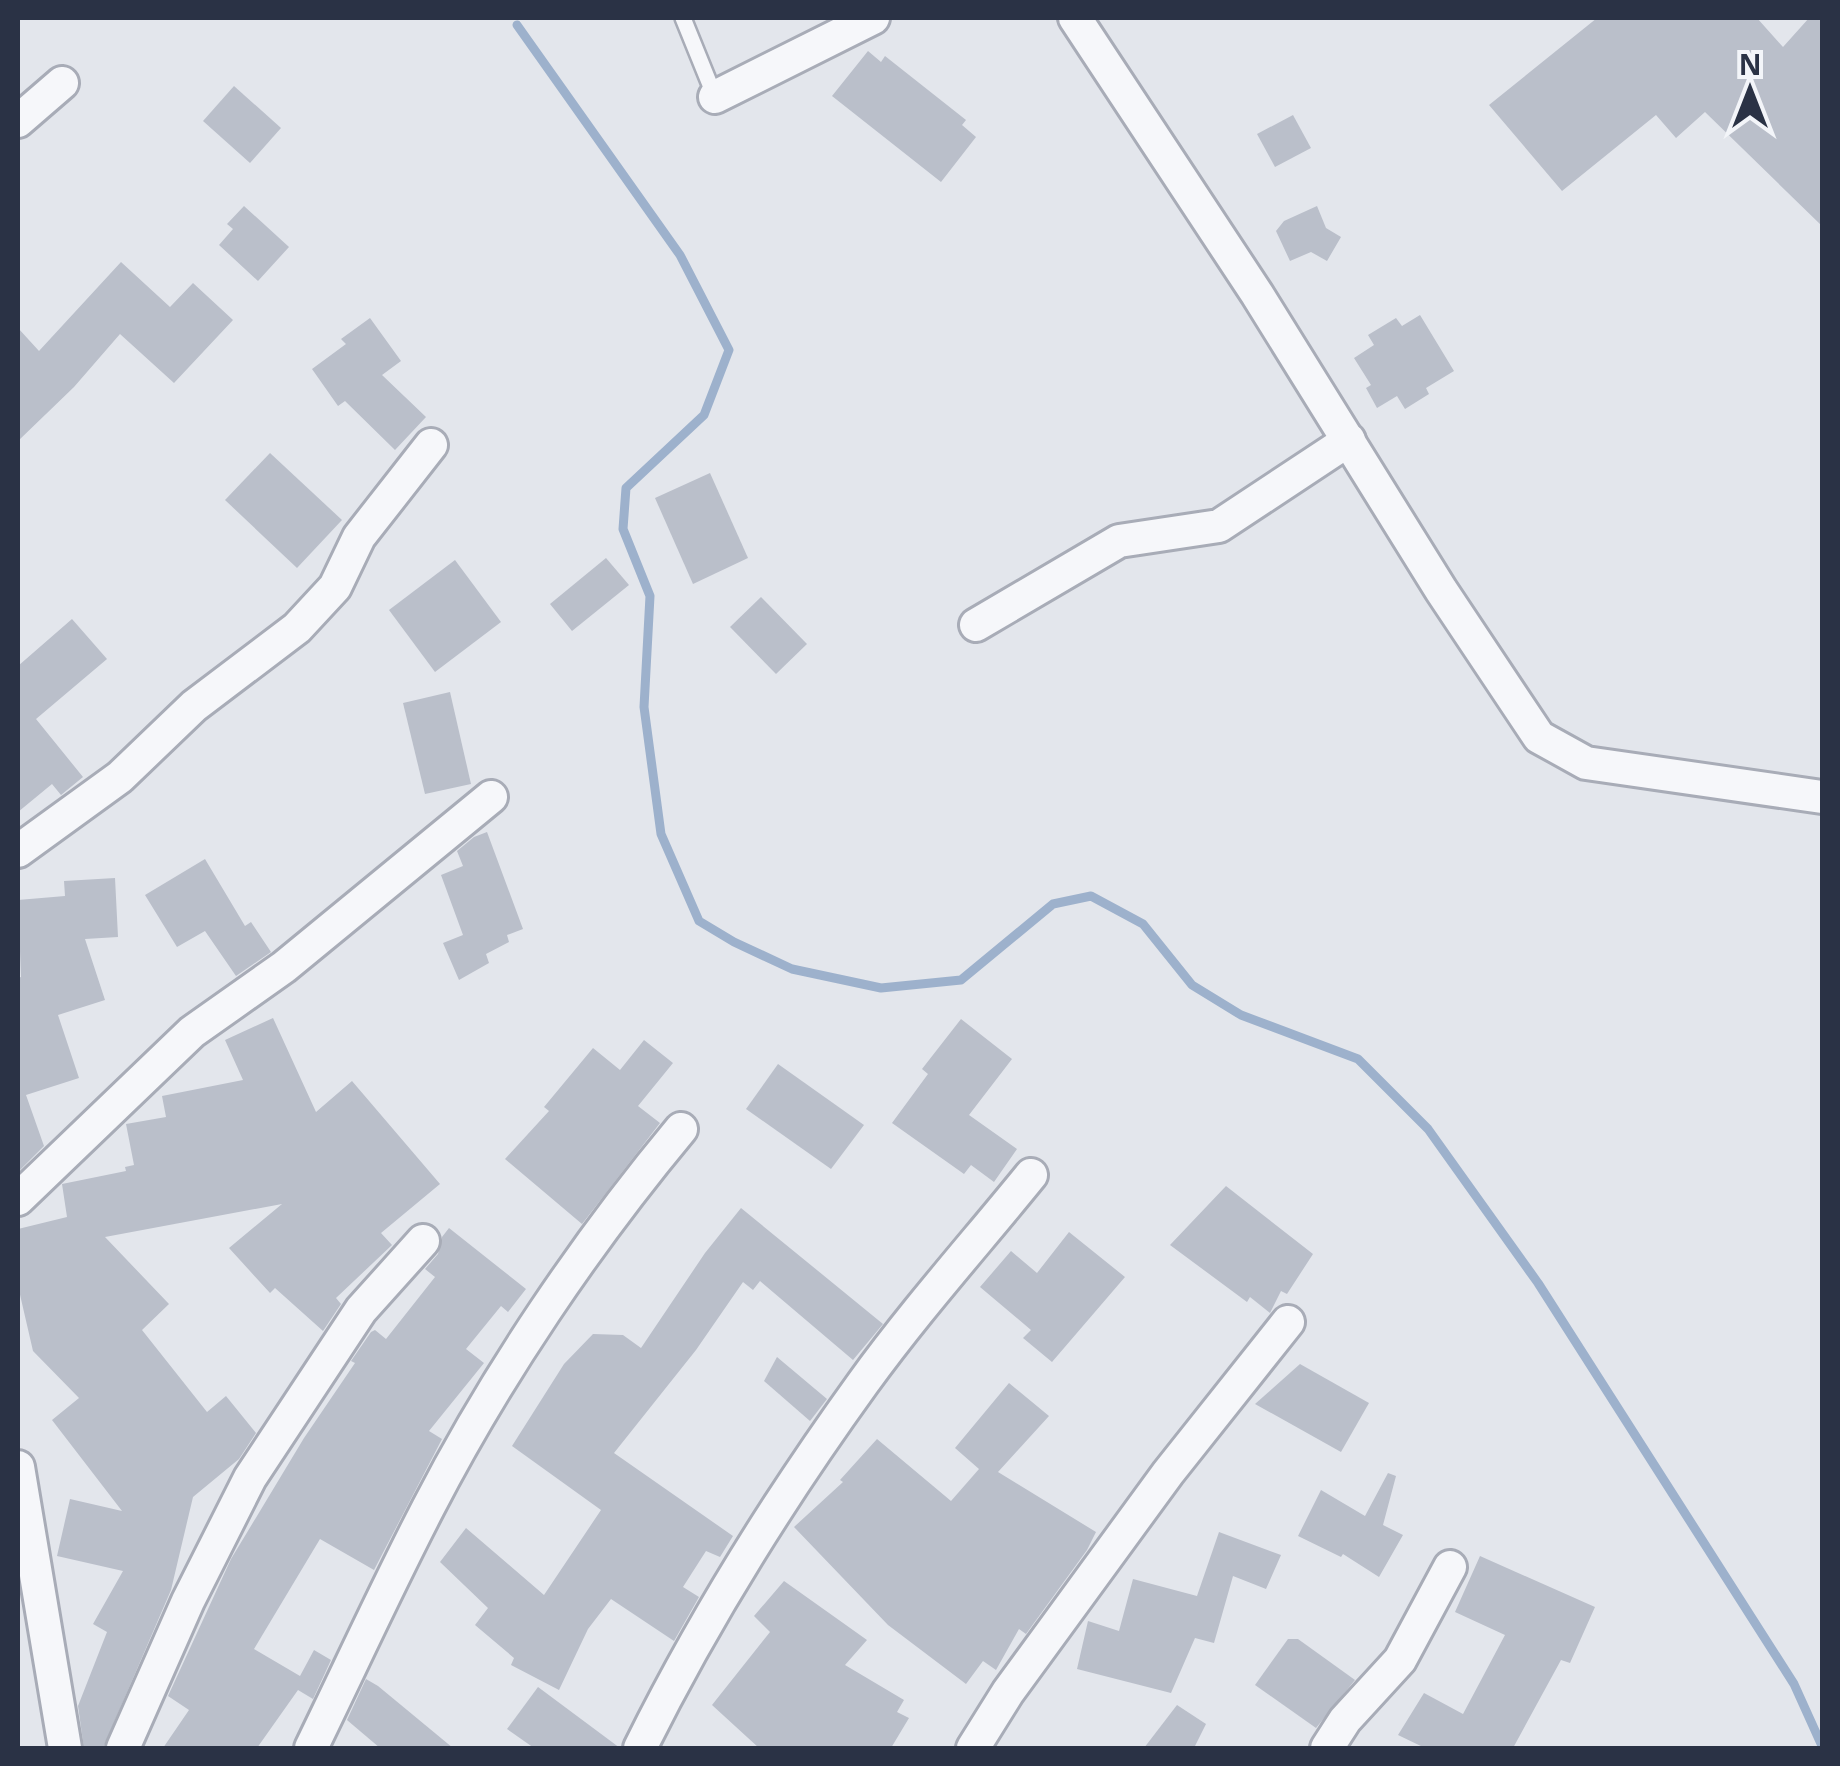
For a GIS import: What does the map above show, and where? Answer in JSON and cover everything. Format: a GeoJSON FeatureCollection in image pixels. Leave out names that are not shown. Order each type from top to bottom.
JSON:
{"type":"FeatureCollection","features":[{"type":"Feature","properties":{"kind":"street"},"geometry":{"type":"LineString","coordinates":[[716,96],[873,18]]}},
{"type":"Feature","properties":{"kind":"street"},"geometry":{"type":"LineString","coordinates":[[1075,18],[1538,736],[1586,763],[1822,797]]}},
{"type":"Feature","properties":{"kind":"street"},"geometry":{"type":"LineString","coordinates":[[18,121],[62,83]]}},
{"type":"Feature","properties":{"kind":"street"},"geometry":{"type":"LineString","coordinates":[[976,625],[1120,541],[1204,530],[1234,518],[1349,440]]}},
{"type":"Feature","properties":{"kind":"street"},"geometry":{"type":"LineString","coordinates":[[18,851],[120,777],[194,706],[297,628],[335,587],[359,537],[431,445]]}},
{"type":"Feature","properties":{"kind":"street"},"geometry":{"type":"LineString","coordinates":[[18,1199],[192,1032],[284,967],[491,797]]}},
{"type":"Feature","properties":{"kind":"street"},"geometry":{"type":"LineString","coordinates":[[312,1748],[429,1505],[522,1346],[624,1198],[682,1128]]}},
{"type":"Feature","properties":{"kind":"street"},"geometry":{"type":"LineString","coordinates":[[640,1748],[677,1674],[780,1506],[864,1382],[1030,1175]]}},
{"type":"Feature","properties":{"kind":"street"},"geometry":{"type":"LineString","coordinates":[[122,1748],[188,1601],[250,1478],[361,1310],[423,1242]]}},
{"type":"Feature","properties":{"kind":"street"},"geometry":{"type":"LineString","coordinates":[[974,1748],[1008,1692],[1168,1473],[1288,1322]]}},
{"type":"Feature","properties":{"kind":"street"},"geometry":{"type":"LineString","coordinates":[[18,1467],[65,1748]]}},
{"type":"Feature","properties":{"kind":"street"},"geometry":{"type":"LineString","coordinates":[[1327,1748],[1345,1720],[1400,1660],[1450,1567]]}},
{"type":"Feature","properties":{"kind":"lane"},"geometry":{"type":"LineString","coordinates":[[683,18],[716,96]]}},
{"type":"Feature","properties":{"kind":"building"},"geometry":{"type":"Polygon","coordinates":[[[1597,18],[1757,18],[1783,47],[1809,18],[1822,18],[1822,226],[1705,112],[1676,138],[1656,115],[1562,191],[1489,105],[1597,18]]]}},
{"type":"Feature","properties":{"kind":"building"},"geometry":{"type":"Polygon","coordinates":[[[868,51],[881,62],[885,56],[966,120],[962,125],[976,137],[941,182],[832,96],[868,51]]]}},
{"type":"Feature","properties":{"kind":"building"},"geometry":{"type":"Polygon","coordinates":[[[234,86],[281,128],[250,163],[203,121],[234,86]]]}},
{"type":"Feature","properties":{"kind":"building"},"geometry":{"type":"Polygon","coordinates":[[[1293,115],[1311,148],[1275,167],[1257,134],[1293,115]]]}},
{"type":"Feature","properties":{"kind":"building"},"geometry":{"type":"Polygon","coordinates":[[[244,206],[289,247],[258,281],[219,245],[233,229],[227,224],[244,206]]]}},
{"type":"Feature","properties":{"kind":"building"},"geometry":{"type":"Polygon","coordinates":[[[1317,206],[1326,228],[1341,237],[1327,261],[1311,252],[1290,261],[1276,231],[1284,221],[1317,206]]]}},
{"type":"Feature","properties":{"kind":"building"},"geometry":{"type":"Polygon","coordinates":[[[121,262],[170,307],[193,283],[233,320],[174,383],[120,334],[74,387],[18,441],[18,328],[39,351],[121,262]]]}},
{"type":"Feature","properties":{"kind":"building"},"geometry":{"type":"Polygon","coordinates":[[[1420,315],[1454,371],[1426,388],[1429,394],[1405,409],[1397,396],[1377,408],[1366,388],[1371,385],[1354,358],[1374,345],[1368,335],[1396,318],[1402,326],[1420,315]]]}},
{"type":"Feature","properties":{"kind":"building"},"geometry":{"type":"Polygon","coordinates":[[[370,318],[401,361],[382,375],[426,417],[395,450],[345,401],[338,406],[312,369],[346,344],[341,339],[370,318]]]}},
{"type":"Feature","properties":{"kind":"building"},"geometry":{"type":"Polygon","coordinates":[[[270,453],[342,520],[297,568],[225,500],[270,453]]]}},
{"type":"Feature","properties":{"kind":"building"},"geometry":{"type":"Polygon","coordinates":[[[710,473],[748,558],[693,584],[655,498],[710,473]]]}},
{"type":"Feature","properties":{"kind":"building"},"geometry":{"type":"Polygon","coordinates":[[[606,558],[629,585],[572,631],[550,604],[606,558]]]}},
{"type":"Feature","properties":{"kind":"building"},"geometry":{"type":"Polygon","coordinates":[[[455,560],[501,622],[435,672],[389,610],[455,560]]]}},
{"type":"Feature","properties":{"kind":"building"},"geometry":{"type":"Polygon","coordinates":[[[761,597],[807,644],[776,674],[730,627],[761,597]]]}},
{"type":"Feature","properties":{"kind":"building"},"geometry":{"type":"Polygon","coordinates":[[[72,619],[107,659],[36,719],[83,777],[61,795],[52,784],[18,812],[18,666],[72,619]]]}},
{"type":"Feature","properties":{"kind":"building"},"geometry":{"type":"Polygon","coordinates":[[[450,692],[471,784],[425,794],[403,703],[450,692]]]}},
{"type":"Feature","properties":{"kind":"building"},"geometry":{"type":"Polygon","coordinates":[[[487,832],[523,929],[507,935],[509,942],[486,954],[489,963],[459,980],[443,943],[463,935],[441,875],[463,866],[457,851],[487,832]]]}},
{"type":"Feature","properties":{"kind":"building"},"geometry":{"type":"Polygon","coordinates":[[[205,859],[245,926],[251,922],[271,952],[236,976],[205,931],[177,947],[145,895],[205,859]]]}},
{"type":"Feature","properties":{"kind":"building"},"geometry":{"type":"Polygon","coordinates":[[[115,878],[118,937],[85,939],[105,1000],[58,1015],[79,1078],[26,1095],[44,1146],[18,1172],[18,900],[65,896],[64,881],[115,878]]]}},
{"type":"Feature","properties":{"kind":"building"},"geometry":{"type":"Polygon","coordinates":[[[273,1018],[316,1112],[352,1081],[440,1184],[381,1233],[392,1245],[336,1298],[341,1304],[323,1331],[275,1288],[270,1293],[229,1248],[282,1204],[105,1237],[169,1304],[142,1330],[207,1412],[226,1396],[256,1433],[239,1459],[193,1497],[171,1590],[103,1748],[84,1748],[78,1706],[107,1632],[93,1624],[123,1571],[57,1556],[70,1499],[122,1511],[52,1420],[79,1398],[33,1351],[18,1286],[18,1229],[67,1217],[62,1184],[126,1171],[125,1167],[134,1165],[126,1124],[166,1117],[162,1096],[243,1080],[225,1040],[273,1018]]]}},
{"type":"Feature","properties":{"kind":"building"},"geometry":{"type":"Polygon","coordinates":[[[961,1019],[1012,1059],[969,1115],[1017,1149],[994,1182],[971,1165],[964,1174],[892,1123],[928,1074],[922,1069],[961,1019]]]}},
{"type":"Feature","properties":{"kind":"building"},"geometry":{"type":"Polygon","coordinates":[[[644,1040],[673,1063],[638,1106],[660,1123],[582,1224],[505,1159],[549,1111],[544,1107],[593,1048],[620,1070],[644,1040]]]}},
{"type":"Feature","properties":{"kind":"building"},"geometry":{"type":"Polygon","coordinates":[[[778,1064],[864,1125],[831,1169],[746,1109],[778,1064]]]}},
{"type":"Feature","properties":{"kind":"building"},"geometry":{"type":"Polygon","coordinates":[[[1226,1186],[1313,1254],[1287,1294],[1281,1291],[1270,1313],[1250,1297],[1247,1302],[1170,1245],[1226,1186]]]}},
{"type":"Feature","properties":{"kind":"building"},"geometry":{"type":"Polygon","coordinates":[[[741,1208],[883,1324],[853,1360],[760,1281],[753,1290],[743,1282],[696,1350],[614,1453],[733,1536],[720,1557],[706,1551],[683,1587],[699,1597],[674,1641],[611,1599],[588,1629],[559,1690],[511,1665],[514,1658],[475,1625],[488,1608],[440,1562],[466,1528],[544,1595],[601,1510],[512,1446],[564,1364],[593,1334],[623,1335],[641,1348],[705,1253],[741,1208]]]}},
{"type":"Feature","properties":{"kind":"building"},"geometry":{"type":"Polygon","coordinates":[[[449,1228],[526,1289],[508,1312],[501,1306],[466,1349],[484,1363],[429,1431],[442,1439],[374,1570],[320,1539],[254,1649],[300,1676],[314,1650],[331,1660],[313,1699],[298,1690],[257,1748],[163,1748],[189,1710],[168,1696],[231,1559],[371,1332],[375,1330],[386,1339],[435,1277],[425,1269],[438,1254],[449,1228]]]}},
{"type":"Feature","properties":{"kind":"building"},"geometry":{"type":"Polygon","coordinates":[[[1069,1232],[1125,1277],[1052,1362],[1023,1338],[1031,1330],[980,1287],[1011,1251],[1037,1273],[1069,1232]]]}},
{"type":"Feature","properties":{"kind":"building"},"geometry":{"type":"Polygon","coordinates":[[[777,1357],[827,1399],[810,1421],[764,1381],[777,1357]]]}},
{"type":"Feature","properties":{"kind":"building"},"geometry":{"type":"Polygon","coordinates":[[[1300,1364],[1369,1403],[1341,1452],[1255,1404],[1300,1364]]]}},
{"type":"Feature","properties":{"kind":"building"},"geometry":{"type":"Polygon","coordinates":[[[1009,1383],[1049,1416],[998,1472],[1096,1532],[1026,1634],[1019,1629],[996,1670],[983,1661],[966,1684],[888,1625],[794,1527],[843,1482],[840,1480],[877,1439],[951,1501],[979,1469],[955,1448],[1009,1383]]]}},
{"type":"Feature","properties":{"kind":"building"},"geometry":{"type":"Polygon","coordinates":[[[1388,1473],[1396,1476],[1383,1525],[1403,1535],[1379,1577],[1343,1554],[1341,1557],[1298,1536],[1321,1490],[1365,1516],[1388,1473]]]}},
{"type":"Feature","properties":{"kind":"building"},"geometry":{"type":"Polygon","coordinates":[[[1219,1532],[1281,1555],[1266,1589],[1233,1576],[1214,1643],[1195,1638],[1171,1693],[1077,1669],[1088,1621],[1119,1631],[1133,1579],[1197,1596],[1219,1532]]]}},
{"type":"Feature","properties":{"kind":"building"},"geometry":{"type":"Polygon","coordinates":[[[1480,1556],[1595,1607],[1570,1663],[1561,1660],[1513,1748],[1425,1748],[1398,1735],[1424,1693],[1463,1714],[1505,1635],[1455,1612],[1480,1556]]]}},
{"type":"Feature","properties":{"kind":"building"},"geometry":{"type":"Polygon","coordinates":[[[784,1581],[867,1640],[845,1665],[904,1700],[897,1712],[909,1718],[891,1748],[759,1748],[712,1705],[770,1632],[754,1616],[784,1581]]]}},
{"type":"Feature","properties":{"kind":"building"},"geometry":{"type":"Polygon","coordinates":[[[1288,1639],[1298,1639],[1355,1680],[1316,1728],[1255,1685],[1288,1639]]]}},
{"type":"Feature","properties":{"kind":"building"},"geometry":{"type":"Polygon","coordinates":[[[366,1679],[453,1748],[380,1748],[347,1720],[366,1679]]]}},
{"type":"Feature","properties":{"kind":"building"},"geometry":{"type":"Polygon","coordinates":[[[538,1687],[620,1748],[534,1748],[507,1729],[538,1687]]]}},
{"type":"Feature","properties":{"kind":"building"},"geometry":{"type":"Polygon","coordinates":[[[1177,1705],[1206,1724],[1194,1748],[1144,1748],[1177,1705]]]}},
{"type":"Feature","properties":{"kind":"waterway"},"geometry":{"type":"LineString","coordinates":[[517,25],[680,255],[729,350],[704,415],[626,488],[623,529],[650,596],[644,707],[661,834],[699,921],[792,969],[881,988],[961,980],[1053,904],[1091,896],[1143,924],[1192,985],[1241,1015],[1358,1059],[1428,1129],[1538,1283],[1794,1684],[1822,1746]]}}]}
